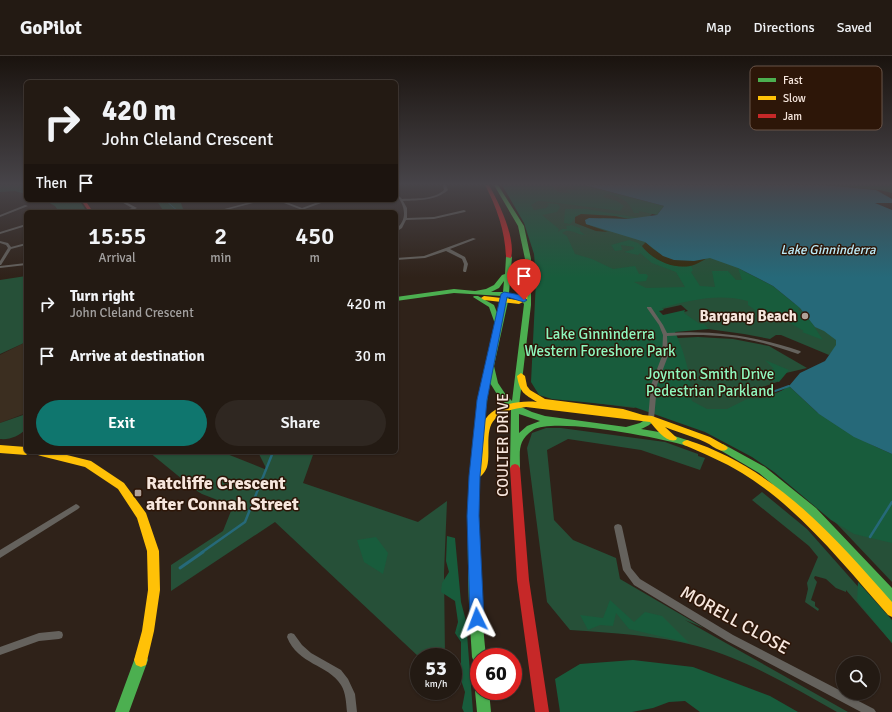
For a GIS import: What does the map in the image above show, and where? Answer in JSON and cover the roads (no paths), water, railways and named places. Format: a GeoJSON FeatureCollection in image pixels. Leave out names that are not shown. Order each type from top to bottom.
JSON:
{"type":"FeatureCollection","features":[{"type":"Feature","properties":{"kind":"main road","name":"COULTER DRIVE"},"geometry":{"type":"LineString","coordinates":[[478,648],[473,562],[475,476],[482,400],[504,298],[508,272],[507,232],[502,216]]}},
{"type":"Feature","properties":{"kind":"main road","name":"COULTER DRIVE"},"geometry":{"type":"LineString","coordinates":[[514,216],[523,232],[528,255],[530,280],[526,303],[515,406],[514,448],[519,556],[531,646],[542,712]]}},
{"type":"Feature","properties":{"kind":"main road"},"geometry":{"type":"LineString","coordinates":[[476,294],[501,286],[504,276],[508,272]]}},
{"type":"Feature","properties":{"kind":"main road"},"geometry":{"type":"LineString","coordinates":[[398,299],[454,291],[504,298],[526,303]]}},
{"type":"Feature","properties":{"kind":"main road"},"geometry":{"type":"LineString","coordinates":[[476,294],[492,306],[495,311],[498,324]]}},
{"type":"Feature","properties":{"kind":"main road"},"geometry":{"type":"LineString","coordinates":[[490,363],[493,381],[498,392],[526,414],[567,423],[623,430],[684,443]]}},
{"type":"Feature","properties":{"kind":"main road"},"geometry":{"type":"LineString","coordinates":[[520,366],[523,387],[531,396],[544,402],[623,412],[640,417]]}},
{"type":"Feature","properties":{"kind":"main road"},"geometry":{"type":"LineString","coordinates":[[475,476],[482,467],[485,428],[491,417],[500,411],[515,406],[526,404],[651,419],[707,439],[762,470],[812,511],[892,597]]}},
{"type":"Feature","properties":{"kind":"main road"},"geometry":{"type":"LineString","coordinates":[[623,430],[634,429],[651,419]]}},
{"type":"Feature","properties":{"kind":"main road"},"geometry":{"type":"LineString","coordinates":[[651,419],[664,432],[684,443],[729,461],[757,477],[785,498],[814,525],[892,611]]}},
{"type":"Feature","properties":{"kind":"main road"},"geometry":{"type":"LineString","coordinates":[[514,448],[525,430],[532,426],[540,423],[567,423]]}},
{"type":"Feature","properties":{"kind":"main road"},"geometry":{"type":"LineString","coordinates":[[0,449],[24,449]]}},
{"type":"Feature","properties":{"kind":"main road"},"geometry":{"type":"LineString","coordinates":[[51,454],[72,458],[103,472],[118,482],[133,497],[145,518],[152,546],[154,567],[152,613],[138,670],[122,712]]}},
{"type":"Feature","properties":{"kind":"main road"},"geometry":{"type":"LineString","coordinates":[[483,700],[484,712]]}},
{"type":"Feature","properties":{"kind":"street"},"geometry":{"type":"LineString","coordinates":[[398,230],[404,225],[405,216]]}},
{"type":"Feature","properties":{"kind":"street"},"geometry":{"type":"LineString","coordinates":[[406,219],[434,218],[444,216]]}},
{"type":"Feature","properties":{"kind":"street"},"geometry":{"type":"LineString","coordinates":[[0,233],[24,226]]}},
{"type":"Feature","properties":{"kind":"street"},"geometry":{"type":"LineString","coordinates":[[398,259],[425,257],[474,239]]}},
{"type":"Feature","properties":{"kind":"street"},"geometry":{"type":"LineString","coordinates":[[0,242],[7,244],[10,248]]}},
{"type":"Feature","properties":{"kind":"street"},"geometry":{"type":"LineString","coordinates":[[0,265],[10,248],[24,244]]}},
{"type":"Feature","properties":{"kind":"street"},"geometry":{"type":"LineString","coordinates":[[446,249],[464,258],[466,264],[465,271]]}},
{"type":"Feature","properties":{"kind":"street"},"geometry":{"type":"LineString","coordinates":[[0,265],[24,264]]}},
{"type":"Feature","properties":{"kind":"street"},"geometry":{"type":"LineString","coordinates":[[649,308],[661,324],[665,335],[665,356],[654,385],[651,419]]}},
{"type":"Feature","properties":{"kind":"street"},"geometry":{"type":"LineString","coordinates":[[665,335],[696,333],[734,335],[771,343],[798,352]]}},
{"type":"Feature","properties":{"kind":"street"},"geometry":{"type":"LineString","coordinates":[[0,554],[76,507]]}},
{"type":"Feature","properties":{"kind":"street","name":"MORELL CLOSE"},"geometry":{"type":"LineString","coordinates":[[618,528],[627,570],[637,582],[730,638],[871,712]]}},
{"type":"Feature","properties":{"kind":"street"},"geometry":{"type":"LineString","coordinates":[[0,651],[39,638],[59,636]]}},
{"type":"Feature","properties":{"kind":"street"},"geometry":{"type":"LineString","coordinates":[[291,638],[296,647],[303,654],[338,672],[345,682],[350,696],[352,712]]}},
{"type":"Feature","properties":{"kind":"water","name":"Lake Ginninderra"},"geometry":{"type":"Polygon","coordinates":[[[653,216],[892,216],[892,454],[854,437],[819,414],[789,386],[800,373],[825,361],[836,345],[836,340],[824,331],[815,327],[800,308],[773,286],[738,268],[710,258],[694,261],[674,260],[663,256],[645,242],[586,224],[585,220],[589,218],[628,219],[653,216]]]}},
{"type":"Feature","properties":{"kind":"waterway"},"geometry":{"type":"LineString","coordinates":[[752,393],[764,395],[789,386]]}},
{"type":"Feature","properties":{"kind":"waterway"},"geometry":{"type":"LineString","coordinates":[[201,553],[245,522],[272,454]]}},
{"type":"Feature","properties":{"kind":"waterway"},"geometry":{"type":"LineString","coordinates":[[870,537],[892,502]]}},
{"type":"Feature","properties":{"kind":"waterway"},"geometry":{"type":"LineString","coordinates":[[180,568],[203,552]]}},
{"type":"Feature","properties":{"kind":"place","name":"Bargang Beach"},"geometry":{"type":"Point","coordinates":[805,316]}},
{"type":"Feature","properties":{"kind":"place","name":"Ratcliffe Crescent after Connah Street"},"geometry":{"type":"Point","coordinates":[138,493]}},
{"type":"Feature","properties":{"kind":"park label","name":"Lake Ginninderra Western Foreshore Park"},"geometry":{"type":"Point","coordinates":[600,342]}},
{"type":"Feature","properties":{"kind":"park label","name":"Joynton Smith Drive Pedestrian Parkland"},"geometry":{"type":"Point","coordinates":[710,382]}}]}
